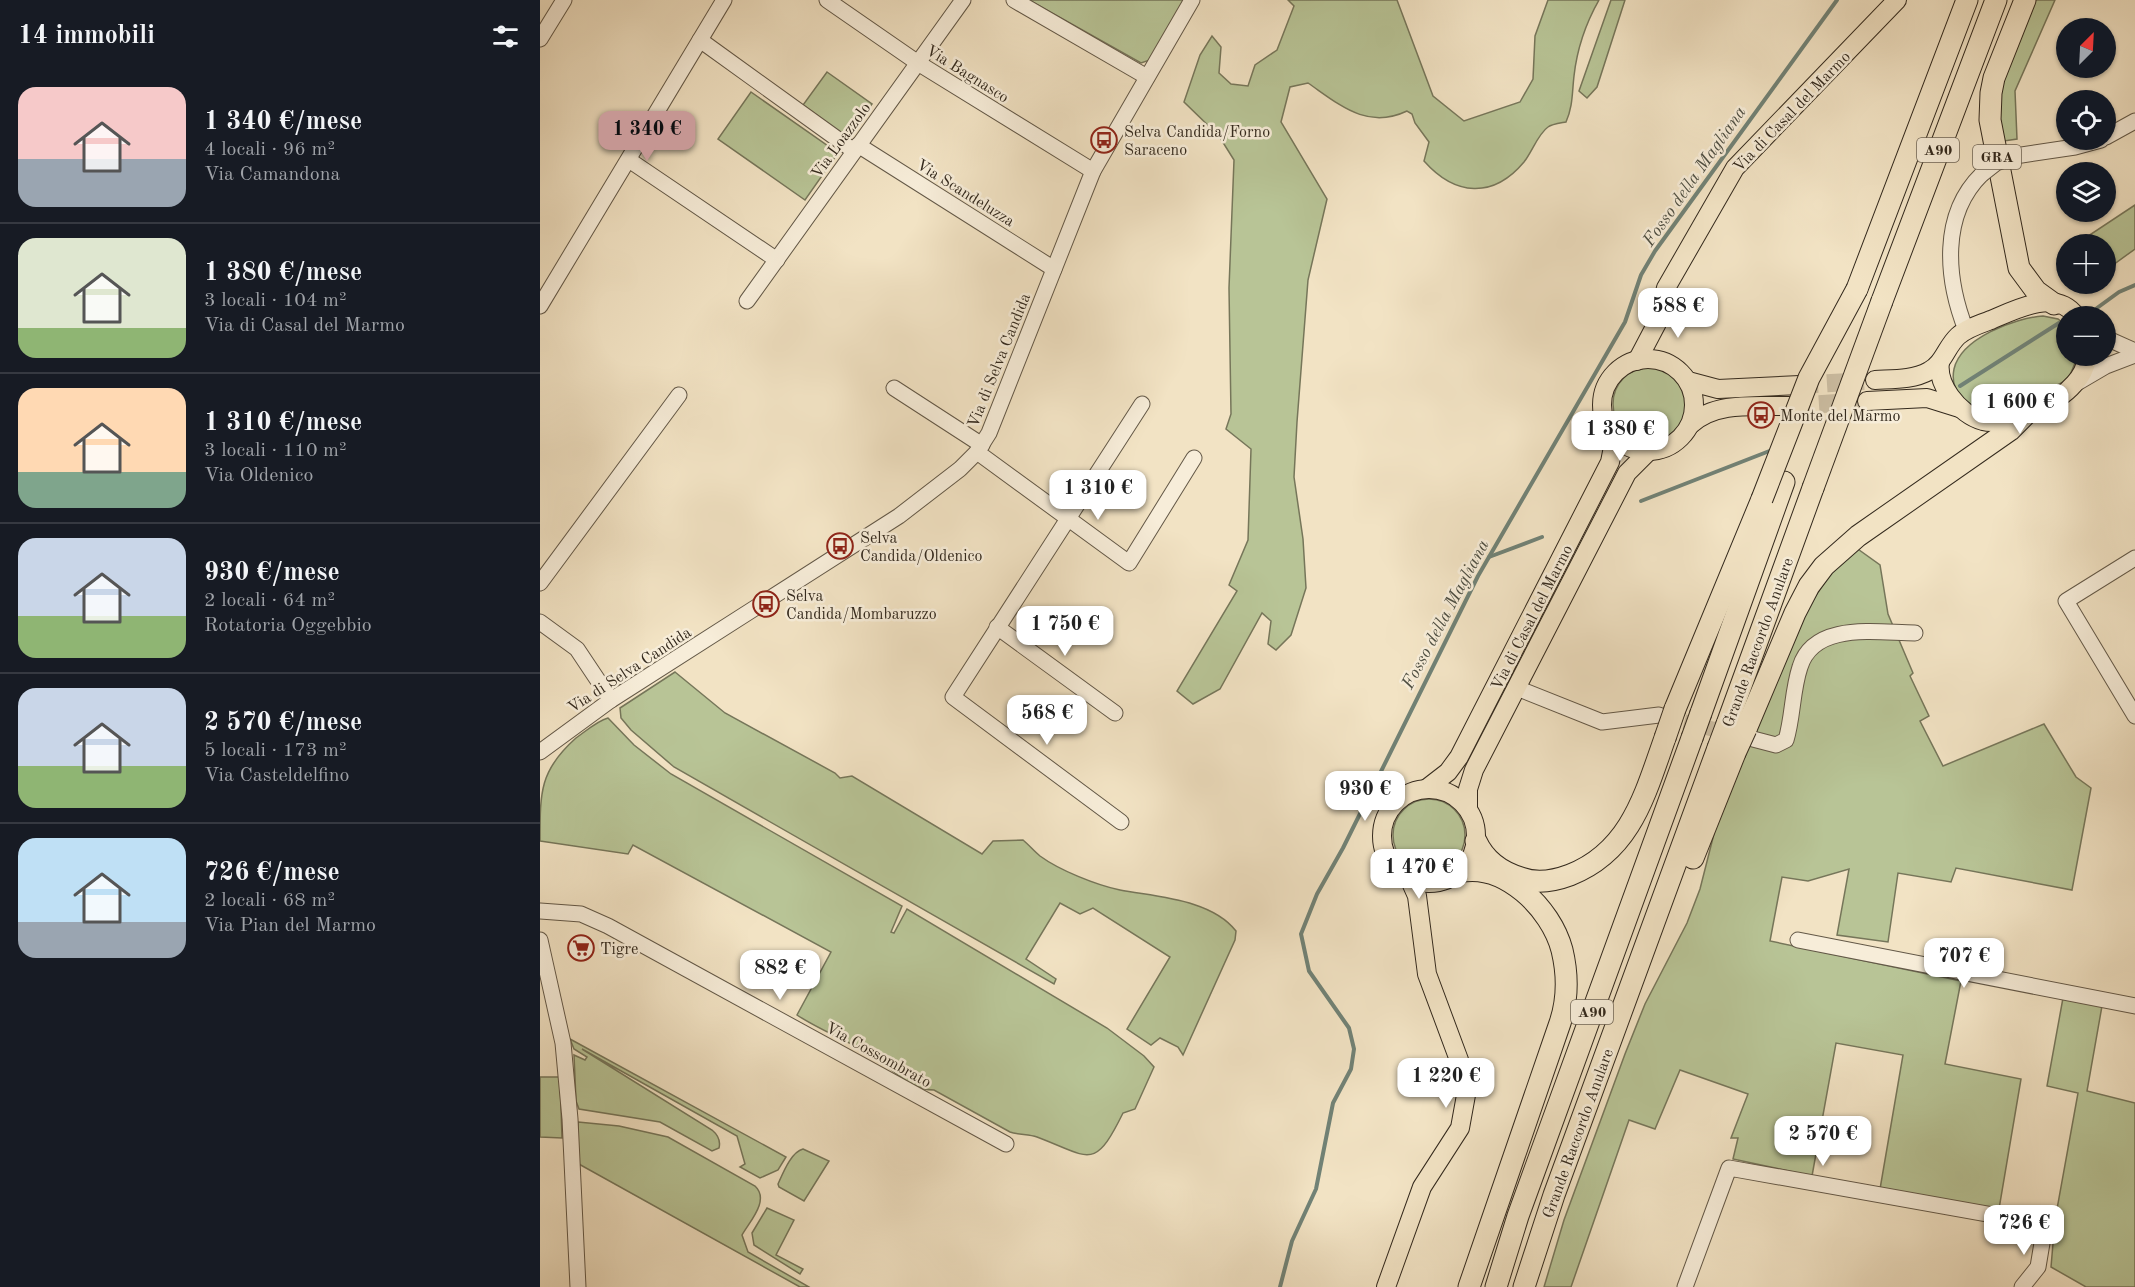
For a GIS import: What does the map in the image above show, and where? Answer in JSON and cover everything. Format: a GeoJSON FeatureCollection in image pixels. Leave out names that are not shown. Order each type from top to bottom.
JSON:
{"type":"FeatureCollection","features":[{"type":"Feature","properties":{"kind":"highway","name":"Grande Raccordo Anulare"},"geometry":{"type":"LineString","coordinates":[[1496,1287],[1518,1216],[1784,482],[1967,0]]}},
{"type":"Feature","properties":{"kind":"highway","name":"Grande Raccordo Anulare"},"geometry":{"type":"LineString","coordinates":[[1524,1287],[1554,1195],[1627,997],[1727,751],[1742,731],[1813,488],[1996,0]]}},
{"type":"Feature","properties":{"kind":"highway","name":"GRA"},"geometry":{"type":"LineString","coordinates":[[2025,0],[1994,78],[1990,93],[1990,120],[2019,268],[2036,291],[2060,306]]}},
{"type":"Feature","properties":{"kind":"highway"},"geometry":{"type":"LineString","coordinates":[[1476,842],[1495,866],[1524,879],[1538,881],[1560,879],[1587,868],[1618,842],[1636,817],[1665,738],[1667,712],[1762,499],[1809,378],[1857,289]]}},
{"type":"Feature","properties":{"kind":"highway"},"geometry":{"type":"LineString","coordinates":[[1742,731],[1794,613],[1809,586],[1824,566],[1858,536],[1995,441],[2027,413]]}},
{"type":"Feature","properties":{"kind":"highway"},"geometry":{"type":"LineString","coordinates":[[1460,872],[1474,870],[1490,872],[1512,884],[1530,899],[1558,938],[1566,978],[1566,998],[1560,1023],[1469,1287]]}},
{"type":"Feature","properties":{"kind":"main road","name":"Via di Casal del Marmo"},"geometry":{"type":"LineString","coordinates":[[1637,361],[1657,323],[1666,288],[1735,168],[1897,0]]}},
{"type":"Feature","properties":{"kind":"main road"},"geometry":{"type":"LineString","coordinates":[[1875,380],[1917,376],[1940,362],[1953,341],[1966,330],[2031,304],[2056,309]]}},
{"type":"Feature","properties":{"kind":"main road"},"geometry":{"type":"LineString","coordinates":[[1657,323],[1669,363],[1688,381],[1718,389],[1800,385]]}},
{"type":"Feature","properties":{"kind":"main road"},"geometry":{"type":"LineString","coordinates":[[1669,363],[1647,359],[1637,361],[1616,372],[1604,393],[1604,417],[1612,433],[1628,445],[1649,451],[1673,444],[1703,414],[1719,409],[1792,406]]}},
{"type":"Feature","properties":{"kind":"main road"},"geometry":{"type":"LineString","coordinates":[[1940,362],[1944,387],[1961,409]]}},
{"type":"Feature","properties":{"kind":"main road"},"geometry":{"type":"LineString","coordinates":[[1867,401],[1927,398],[1961,409],[1975,418],[1991,422],[2010,420],[2027,413],[2074,385],[2085,366]]}},
{"type":"Feature","properties":{"kind":"main road"},"geometry":{"type":"LineString","coordinates":[[1688,381],[1694,403],[1690,425]]}},
{"type":"Feature","properties":{"kind":"main road","name":"Via di Casal del Marmo"},"geometry":{"type":"LineString","coordinates":[[1426,789],[1448,772],[1459,757],[1610,462],[1612,433]]}},
{"type":"Feature","properties":{"kind":"main road","name":"Via di Casal del Marmo"},"geometry":{"type":"LineString","coordinates":[[1468,808],[1467,794],[1471,778],[1627,473],[1649,451]]}},
{"type":"Feature","properties":{"kind":"main road"},"geometry":{"type":"LineString","coordinates":[[1386,1287],[1428,1175],[1454,1139],[1465,1108],[1466,1095],[1459,1060],[1425,966],[1423,926],[1417,896],[1408,878],[1387,857],[1383,842],[1383,826],[1388,812],[1398,800],[1411,792],[1426,789],[1450,794],[1468,808],[1476,830],[1476,842],[1471,858],[1460,872],[1437,882],[1422,882],[1408,878]]}},
{"type":"Feature","properties":{"kind":"main road"},"geometry":{"type":"LineString","coordinates":[[1423,926],[1428,902],[1437,882]]}},
{"type":"Feature","properties":{"kind":"street"},"geometry":{"type":"LineString","coordinates":[[540,39],[564,0]]}},
{"type":"Feature","properties":{"kind":"street"},"geometry":{"type":"LineString","coordinates":[[540,306],[724,0]]}},
{"type":"Feature","properties":{"kind":"street","name":"Via Bagnasco"},"geometry":{"type":"LineString","coordinates":[[827,0],[918,63],[1093,171]]}},
{"type":"Feature","properties":{"kind":"street","name":"Via Loazzolo"},"geometry":{"type":"LineString","coordinates":[[747,301],[963,0]]}},
{"type":"Feature","properties":{"kind":"street"},"geometry":{"type":"LineString","coordinates":[[1014,0],[1147,77]]}},
{"type":"Feature","properties":{"kind":"street","name":"Via di Selva Candida"},"geometry":{"type":"LineString","coordinates":[[540,752],[611,700],[898,516],[960,469],[980,448],[1093,171],[1192,0]]}},
{"type":"Feature","properties":{"kind":"street","name":"Via Scandeluzza"},"geometry":{"type":"LineString","coordinates":[[700,40],[856,148],[1054,269]]}},
{"type":"Feature","properties":{"kind":"street"},"geometry":{"type":"LineString","coordinates":[[2116,131],[2135,121]]}},
{"type":"Feature","properties":{"kind":"street"},"geometry":{"type":"LineString","coordinates":[[1966,330],[1953,275],[1952,230],[1960,200],[1982,174],[1996,164],[2015,156],[2056,150]]}},
{"type":"Feature","properties":{"kind":"street"},"geometry":{"type":"LineString","coordinates":[[629,160],[777,260]]}},
{"type":"Feature","properties":{"kind":"street"},"geometry":{"type":"LineString","coordinates":[[2116,343],[2135,353]]}},
{"type":"Feature","properties":{"kind":"street"},"geometry":{"type":"LineString","coordinates":[[2074,385],[2106,366],[2135,353]]}},
{"type":"Feature","properties":{"kind":"street"},"geometry":{"type":"LineString","coordinates":[[894,388],[980,448],[1066,519],[1129,563],[1194,458]]}},
{"type":"Feature","properties":{"kind":"street"},"geometry":{"type":"LineString","coordinates":[[540,583],[679,395]]}},
{"type":"Feature","properties":{"kind":"street"},"geometry":{"type":"LineString","coordinates":[[1121,822],[953,697],[1142,404]]}},
{"type":"Feature","properties":{"kind":"street"},"geometry":{"type":"LineString","coordinates":[[2135,558],[2066,601],[2135,716]]}},
{"type":"Feature","properties":{"kind":"street"},"geometry":{"type":"LineString","coordinates":[[540,622],[577,649],[611,700]]}},
{"type":"Feature","properties":{"kind":"street"},"geometry":{"type":"LineString","coordinates":[[997,627],[1115,713]]}},
{"type":"Feature","properties":{"kind":"street"},"geometry":{"type":"LineString","coordinates":[[1742,731],[1776,745],[1786,740],[1799,668],[1804,657],[1817,643],[1846,633],[1915,633]]}},
{"type":"Feature","properties":{"kind":"street"},"geometry":{"type":"LineString","coordinates":[[1517,688],[1602,722],[1667,712]]}},
{"type":"Feature","properties":{"kind":"street","name":"Via Cossombrato"},"geometry":{"type":"LineString","coordinates":[[540,911],[581,914],[608,926],[1006,1144]]}},
{"type":"Feature","properties":{"kind":"street"},"geometry":{"type":"LineString","coordinates":[[540,940],[546,993],[563,1043],[570,1119],[578,1287]]}},
{"type":"Feature","properties":{"kind":"street"},"geometry":{"type":"LineString","coordinates":[[1798,940],[2135,1006]]}},
{"type":"Feature","properties":{"kind":"street"},"geometry":{"type":"LineString","coordinates":[[1685,1287],[1729,1168],[2015,1217],[2038,1223],[2043,1229],[2038,1267],[2022,1287]]}},
{"type":"Feature","properties":{"kind":"green space"},"geometry":{"type":"Polygon","coordinates":[[[1029,0],[1184,0],[1150,60],[1141,63],[1029,0]]]}},
{"type":"Feature","properties":{"kind":"green space"},"geometry":{"type":"Polygon","coordinates":[[[1288,0],[1397,0],[1433,96],[1464,121],[1520,102],[1533,79],[1535,36],[1548,0],[1599,0],[1580,46],[1575,66],[1571,105],[1566,122],[1548,127],[1541,134],[1524,162],[1512,174],[1487,187],[1461,186],[1436,173],[1424,161],[1429,142],[1415,123],[1412,114],[1407,111],[1379,118],[1367,116],[1343,107],[1308,83],[1290,87],[1281,122],[1327,199],[1308,280],[1294,477],[1303,539],[1306,588],[1291,635],[1276,650],[1268,644],[1271,621],[1262,613],[1220,689],[1193,704],[1177,691],[1237,591],[1229,585],[1248,540],[1251,449],[1226,429],[1231,414],[1229,288],[1234,160],[1219,136],[1184,102],[1200,55],[1212,36],[1221,47],[1219,73],[1231,84],[1248,86],[1255,65],[1277,50],[1294,6],[1288,0]]]}},
{"type":"Feature","properties":{"kind":"green space"},"geometry":{"type":"Polygon","coordinates":[[[1611,0],[1625,0],[1597,87],[1587,98],[1579,91],[1611,0]]]}},
{"type":"Feature","properties":{"kind":"green space"},"geometry":{"type":"Polygon","coordinates":[[[2032,0],[2055,0],[2015,91],[2017,139],[2004,141],[1995,89],[2032,0]]]}},
{"type":"Feature","properties":{"kind":"green space"},"geometry":{"type":"Polygon","coordinates":[[[827,72],[872,104],[848,138],[803,105],[827,72]]]}},
{"type":"Feature","properties":{"kind":"green space"},"geometry":{"type":"Polygon","coordinates":[[[751,92],[838,153],[805,200],[718,139],[751,92]]]}},
{"type":"Feature","properties":{"kind":"green space"},"geometry":{"type":"Polygon","coordinates":[[[2135,205],[2135,249],[2116,263],[2116,234],[2091,234],[2109,222],[2116,222],[2116,218],[2135,205]]]}},
{"type":"Feature","properties":{"kind":"green space"},"geometry":{"type":"Polygon","coordinates":[[[2043,316],[2056,319],[2056,366],[2074,366],[2070,375],[2063,382],[2008,409],[1987,412],[1970,404],[1954,386],[1953,373],[1959,358],[1978,339],[2004,325],[2043,316]]]}},
{"type":"Feature","properties":{"kind":"green space"},"geometry":{"type":"Polygon","coordinates":[[[1650,367],[1664,370],[1676,378],[1684,390],[1687,404],[1684,418],[1676,430],[1664,438],[1650,441],[1636,438],[1624,430],[1616,418],[1613,404],[1616,390],[1624,378],[1636,370],[1650,367]]]}},
{"type":"Feature","properties":{"kind":"green space"},"geometry":{"type":"Polygon","coordinates":[[[1855,547],[1880,565],[1888,614],[1913,673],[1910,676],[1929,716],[1920,721],[1943,766],[2044,724],[2076,777],[2091,788],[2072,890],[1956,868],[1951,882],[1898,873],[1888,942],[1837,935],[1849,869],[1808,881],[1782,877],[1770,941],[1961,981],[1945,1064],[2021,1079],[1999,1209],[1880,1189],[1903,1055],[1836,1043],[1812,1176],[1733,1159],[1738,1138],[1731,1138],[1748,1094],[1680,1070],[1655,1129],[1629,1120],[1571,1287],[1544,1287],[1564,1220],[1625,1054],[1645,1004],[1687,923],[1700,889],[1718,818],[1803,615],[1838,562],[1855,547]]]}},
{"type":"Feature","properties":{"kind":"green space"},"geometry":{"type":"Polygon","coordinates":[[[675,672],[725,713],[835,773],[840,778],[852,776],[982,854],[993,841],[1023,840],[1040,856],[1057,867],[1100,885],[1182,901],[1212,912],[1225,920],[1236,931],[1235,940],[1183,1055],[1178,1047],[1160,1038],[1151,1045],[1127,1029],[1170,957],[1093,908],[1080,914],[1060,903],[1026,959],[1056,979],[1054,984],[674,767],[631,730],[621,718],[620,708],[675,672]]]}},
{"type":"Feature","properties":{"kind":"green space"},"geometry":{"type":"Polygon","coordinates":[[[608,718],[634,745],[671,774],[902,906],[891,932],[894,933],[907,909],[1107,1028],[1144,1056],[1154,1067],[1135,1109],[1123,1113],[1105,1144],[1097,1152],[1089,1155],[1080,1154],[1034,1136],[1010,1132],[934,1090],[916,1087],[865,1051],[797,1015],[831,952],[633,845],[628,854],[540,841],[542,795],[549,771],[576,738],[608,718]]]}},
{"type":"Feature","properties":{"kind":"green space"},"geometry":{"type":"Polygon","coordinates":[[[1429,799],[1449,805],[1459,815],[1465,835],[1459,855],[1449,865],[1429,871],[1409,865],[1399,855],[1393,835],[1399,815],[1409,805],[1429,799]]]}},
{"type":"Feature","properties":{"kind":"green space"},"geometry":{"type":"Polygon","coordinates":[[[2063,998],[2102,1006],[2087,1091],[2135,1103],[2135,1287],[2086,1287],[2051,1267],[2055,1220],[2078,1093],[2047,1086],[2063,998]]]}},
{"type":"Feature","properties":{"kind":"green space"},"geometry":{"type":"Polygon","coordinates":[[[570,1039],[786,1157],[778,1170],[760,1178],[740,1167],[745,1164],[737,1136],[582,1049],[712,1130],[719,1138],[719,1148],[712,1151],[660,1122],[579,1109],[576,1101],[574,1055],[585,1060],[587,1057],[574,1049],[570,1039]]]}},
{"type":"Feature","properties":{"kind":"green space"},"geometry":{"type":"Polygon","coordinates":[[[540,1077],[560,1077],[562,1138],[540,1137],[540,1077]]]}},
{"type":"Feature","properties":{"kind":"green space"},"geometry":{"type":"Polygon","coordinates":[[[578,1122],[619,1126],[668,1137],[755,1186],[759,1192],[760,1204],[742,1235],[748,1252],[809,1287],[800,1287],[577,1163],[578,1122]]]}},
{"type":"Feature","properties":{"kind":"green space"},"geometry":{"type":"Polygon","coordinates":[[[803,1149],[829,1161],[804,1201],[779,1187],[778,1184],[791,1158],[803,1149]]]}},
{"type":"Feature","properties":{"kind":"green space"},"geometry":{"type":"Polygon","coordinates":[[[767,1208],[794,1220],[776,1255],[803,1269],[800,1274],[754,1245],[752,1233],[767,1208]]]}},
{"type":"Feature","properties":{"kind":"waterway","name":"Fosso della Magliana"},"geometry":{"type":"LineString","coordinates":[[1280,1287],[1292,1241],[1316,1189],[1333,1103],[1351,1069],[1354,1049],[1349,1028],[1309,971],[1301,934],[1317,894],[1343,848],[1478,576],[1625,322],[1641,275],[1655,251],[1837,0]]}},
{"type":"Feature","properties":{"kind":"waterway"},"geometry":{"type":"LineString","coordinates":[[2100,306],[2119,292],[2135,285]]}},
{"type":"Feature","properties":{"kind":"waterway"},"geometry":{"type":"LineString","coordinates":[[1960,386],[2056,325]]}},
{"type":"Feature","properties":{"kind":"waterway"},"geometry":{"type":"LineString","coordinates":[[1641,501],[1772,450]]}},
{"type":"Feature","properties":{"kind":"waterway"},"geometry":{"type":"LineString","coordinates":[[1489,557],[1542,537]]}},
{"type":"Feature","properties":{"kind":"tunnel"},"geometry":{"type":"LineString","coordinates":[[1800,385],[1864,381]]}},
{"type":"Feature","properties":{"kind":"tunnel"},"geometry":{"type":"LineString","coordinates":[[1792,406],[1867,401]]}},
{"type":"Feature","properties":{"kind":"tunnel"},"geometry":{"type":"LineString","coordinates":[[1662,716],[1732,734]]}},
{"type":"Feature","properties":{"kind":"place","name":"Selva Candida/Forno Saraceno"},"geometry":{"type":"Point","coordinates":[1104,140]}},
{"type":"Feature","properties":{"kind":"place","name":"Monte del Marmo"},"geometry":{"type":"Point","coordinates":[1761,415]}},
{"type":"Feature","properties":{"kind":"place","name":"Selva Candida/Oldenico"},"geometry":{"type":"Point","coordinates":[840,546]}},
{"type":"Feature","properties":{"kind":"place","name":"Selva Candida/Mombaruzzo"},"geometry":{"type":"Point","coordinates":[766,604]}},
{"type":"Feature","properties":{"kind":"place","name":"Tigre"},"geometry":{"type":"Point","coordinates":[581,948]}}]}
